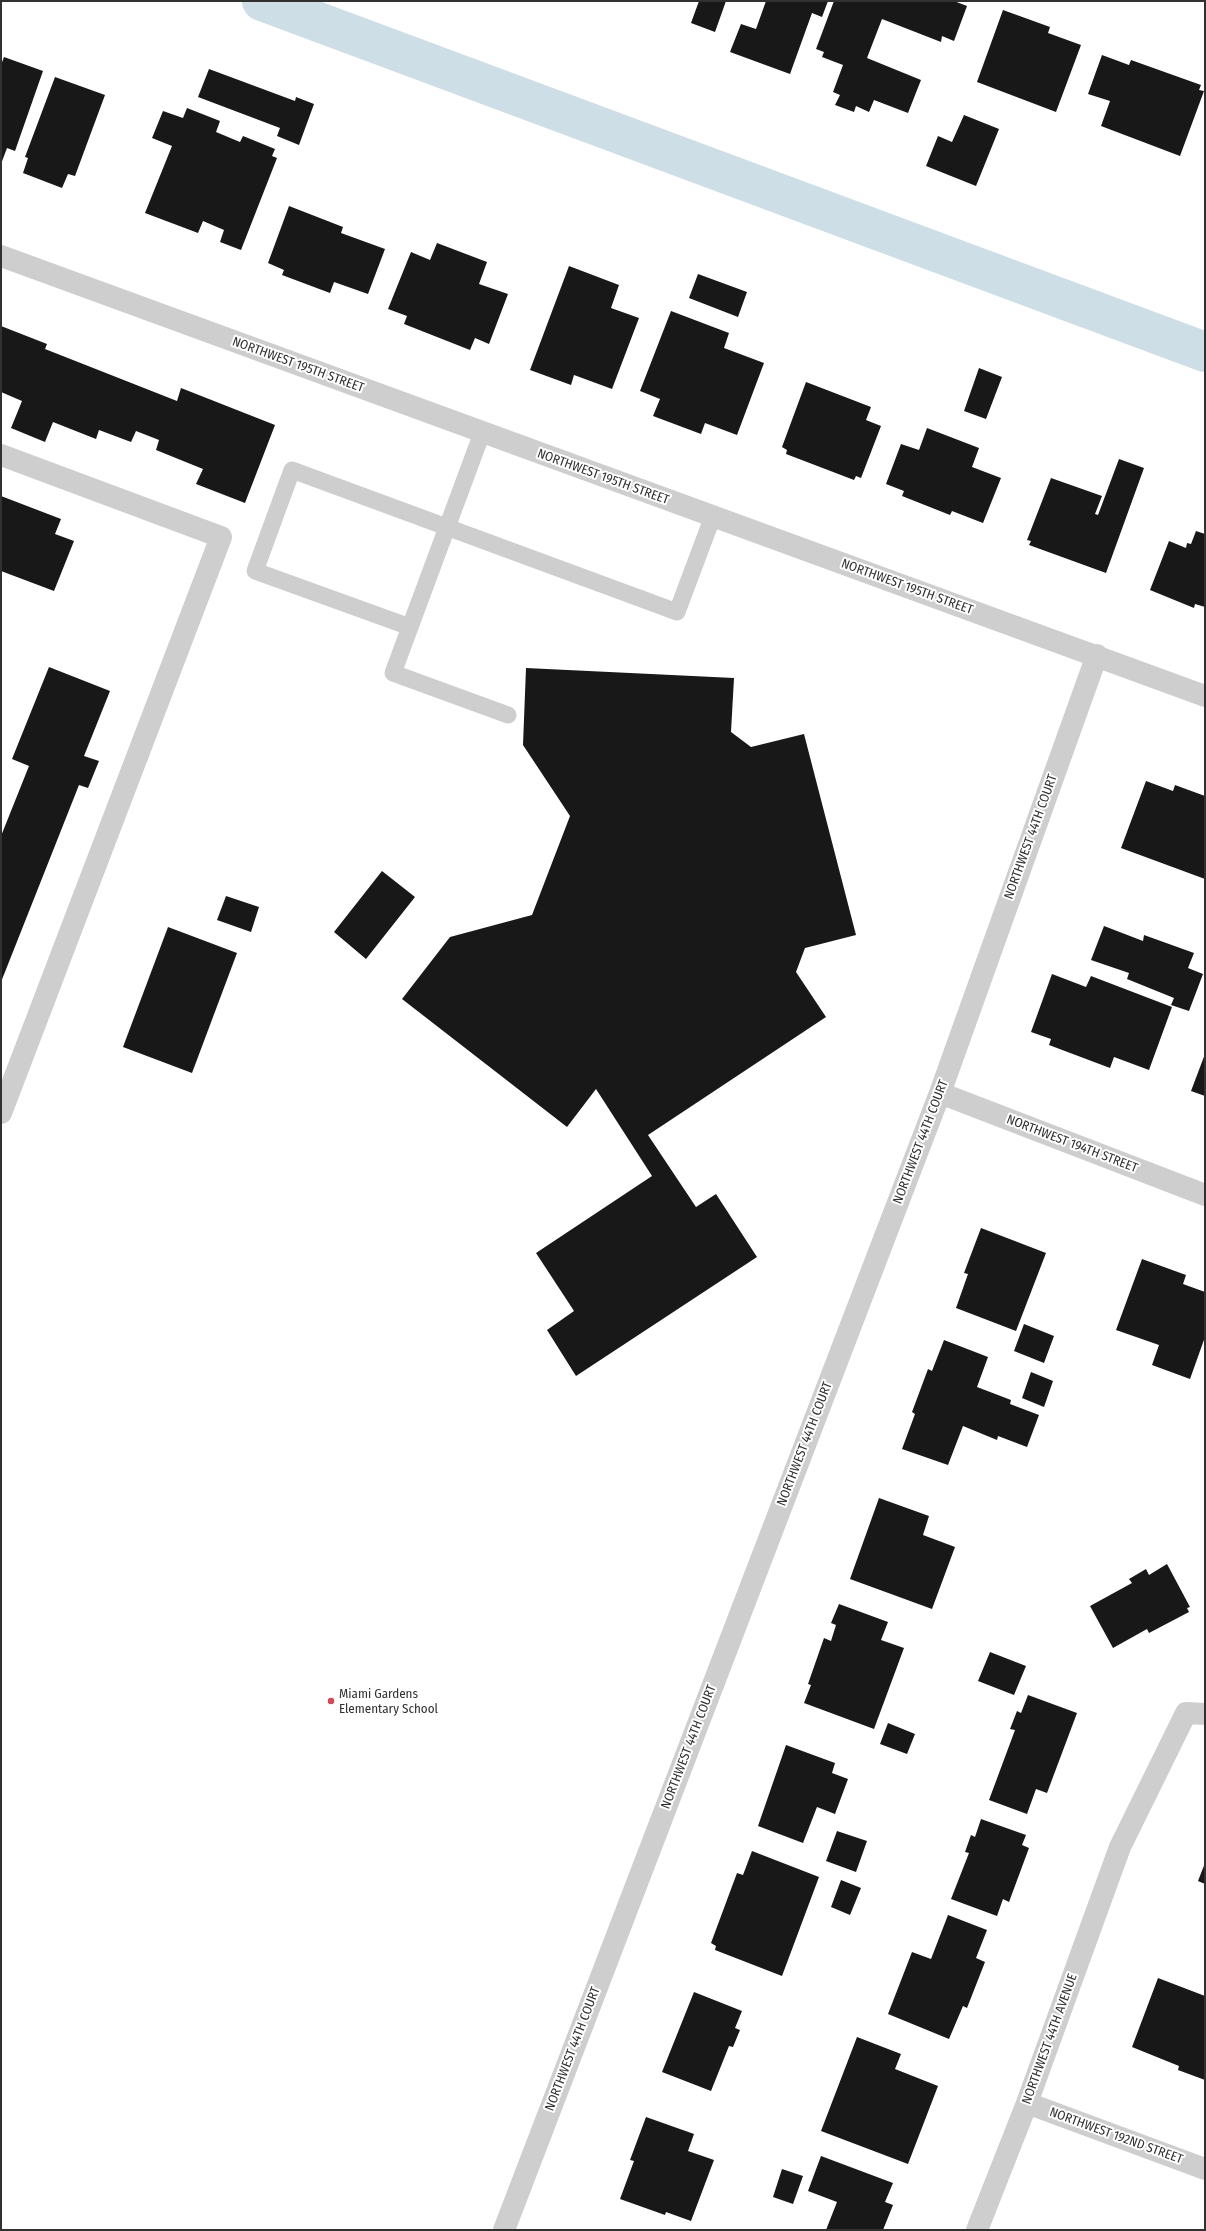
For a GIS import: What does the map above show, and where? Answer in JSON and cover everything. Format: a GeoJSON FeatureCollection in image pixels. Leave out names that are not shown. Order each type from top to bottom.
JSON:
{"type":"FeatureCollection","features":[{"type":"Feature","properties":{"kind":"street","name":"NORTHWEST 195TH STREET"},"geometry":{"type":"LineString","coordinates":[[1,256],[482,433],[1097,655],[1205,696]]}},
{"type":"Feature","properties":{"kind":"street"},"geometry":{"type":"LineString","coordinates":[[1,456],[221,538],[1,1113]]}},
{"type":"Feature","properties":{"kind":"street","name":"NORTHWEST 44TH COURT"},"geometry":{"type":"LineString","coordinates":[[504,2230],[940,1093],[1097,655]]}},
{"type":"Feature","properties":{"kind":"street","name":"NORTHWEST 194TH STREET"},"geometry":{"type":"LineString","coordinates":[[940,1093],[1205,1195]]}},
{"type":"Feature","properties":{"kind":"street","name":"NORTHWEST 44TH AVENUE"},"geometry":{"type":"LineString","coordinates":[[978,2230],[1027,2103],[1120,1847],[1186,1713],[1205,1714]]}},
{"type":"Feature","properties":{"kind":"street","name":"NORTHWEST 192ND STREET"},"geometry":{"type":"LineString","coordinates":[[1027,2103],[1205,2169]]}},
{"type":"Feature","properties":{"kind":"lane"},"geometry":{"type":"LineString","coordinates":[[482,433],[393,674],[508,715]]}},
{"type":"Feature","properties":{"kind":"lane"},"geometry":{"type":"LineString","coordinates":[[410,627],[255,571],[292,470],[677,612],[713,516]]}},
{"type":"Feature","properties":{"kind":"building"},"geometry":{"type":"Polygon","coordinates":[[[699,1],[726,1],[715,32],[691,23],[699,1]]]}},
{"type":"Feature","properties":{"kind":"building"},"geometry":{"type":"Polygon","coordinates":[[[766,1],[828,1],[822,17],[812,13],[790,74],[730,52],[741,24],[756,29],[766,1]]]}},
{"type":"Feature","properties":{"kind":"building"},"geometry":{"type":"Polygon","coordinates":[[[834,1],[954,1],[967,6],[954,41],[942,36],[941,42],[882,19],[867,58],[921,80],[908,113],[874,100],[869,112],[856,106],[854,112],[835,105],[840,95],[833,92],[843,65],[822,57],[824,52],[816,49],[834,1]]]}},
{"type":"Feature","properties":{"kind":"building"},"geometry":{"type":"Polygon","coordinates":[[[1003,10],[1050,27],[1048,33],[1081,45],[1056,112],[977,82],[1003,10]]]}},
{"type":"Feature","properties":{"kind":"building"},"geometry":{"type":"Polygon","coordinates":[[[1102,55],[1129,65],[1131,60],[1201,85],[1199,90],[1204,91],[1180,156],[1101,126],[1110,101],[1088,94],[1102,55]]]}},
{"type":"Feature","properties":{"kind":"building"},"geometry":{"type":"Polygon","coordinates":[[[4,57],[43,71],[15,151],[7,148],[1,164],[1,65],[4,57]]]}},
{"type":"Feature","properties":{"kind":"building"},"geometry":{"type":"Polygon","coordinates":[[[209,69],[295,101],[296,97],[314,104],[299,145],[277,136],[280,128],[198,97],[209,69]]]}},
{"type":"Feature","properties":{"kind":"building"},"geometry":{"type":"Polygon","coordinates":[[[55,77],[105,95],[75,176],[68,174],[62,188],[23,173],[28,158],[25,157],[55,77]]]}},
{"type":"Feature","properties":{"kind":"building"},"geometry":{"type":"Polygon","coordinates":[[[187,108],[220,121],[216,132],[240,142],[243,136],[275,149],[272,156],[277,158],[241,250],[220,242],[224,230],[203,221],[198,233],[145,213],[172,146],[152,138],[163,111],[183,118],[187,108]]]}},
{"type":"Feature","properties":{"kind":"building"},"geometry":{"type":"Polygon","coordinates":[[[964,115],[999,129],[976,186],[926,166],[938,136],[952,142],[964,115]]]}},
{"type":"Feature","properties":{"kind":"building"},"geometry":{"type":"Polygon","coordinates":[[[289,206],[343,227],[341,233],[385,249],[368,294],[334,282],[330,293],[282,275],[284,270],[268,263],[289,206]]]}},
{"type":"Feature","properties":{"kind":"building"},"geometry":{"type":"Polygon","coordinates":[[[437,243],[487,262],[479,284],[508,294],[489,344],[475,338],[470,350],[404,324],[407,316],[388,309],[411,252],[430,260],[437,243]]]}},
{"type":"Feature","properties":{"kind":"building"},"geometry":{"type":"Polygon","coordinates":[[[569,266],[619,285],[611,308],[639,318],[612,389],[574,375],[571,385],[530,370],[569,266]]]}},
{"type":"Feature","properties":{"kind":"building"},"geometry":{"type":"Polygon","coordinates":[[[698,274],[747,292],[738,317],[689,298],[698,274]]]}},
{"type":"Feature","properties":{"kind":"building"},"geometry":{"type":"Polygon","coordinates":[[[671,311],[729,333],[724,348],[764,363],[737,435],[705,423],[701,434],[653,416],[660,399],[640,391],[671,311]]]}},
{"type":"Feature","properties":{"kind":"building"},"geometry":{"type":"Polygon","coordinates":[[[1,326],[47,344],[45,349],[177,401],[181,388],[275,425],[245,503],[196,484],[203,469],[156,450],[159,440],[136,431],[131,442],[99,430],[96,439],[53,422],[45,442],[11,428],[22,401],[1,392],[1,326]]]}},
{"type":"Feature","properties":{"kind":"building"},"geometry":{"type":"Polygon","coordinates":[[[979,368],[1002,377],[986,419],[964,411],[979,368]]]}},
{"type":"Feature","properties":{"kind":"building"},"geometry":{"type":"Polygon","coordinates":[[[806,382],[871,407],[866,420],[881,426],[861,478],[856,476],[854,480],[786,454],[787,450],[782,447],[806,382]]]}},
{"type":"Feature","properties":{"kind":"building"},"geometry":{"type":"Polygon","coordinates":[[[927,428],[979,448],[972,467],[1001,478],[983,523],[952,511],[950,515],[902,496],[904,491],[886,484],[901,444],[919,450],[927,428]]]}},
{"type":"Feature","properties":{"kind":"building"},"geometry":{"type":"Polygon","coordinates":[[[1119,459],[1144,468],[1106,573],[1029,545],[1031,541],[1027,540],[1051,478],[1102,496],[1095,514],[1098,515],[1119,459]]]}},
{"type":"Feature","properties":{"kind":"building"},"geometry":{"type":"Polygon","coordinates":[[[1,496],[61,519],[55,534],[74,541],[54,591],[1,571],[1,496]]]}},
{"type":"Feature","properties":{"kind":"building"},"geometry":{"type":"Polygon","coordinates":[[[1196,531],[1205,534],[1205,607],[1195,604],[1194,608],[1150,590],[1169,541],[1186,548],[1187,543],[1191,544],[1196,531]]]}},
{"type":"Feature","properties":{"kind":"building"},"geometry":{"type":"Polygon","coordinates":[[[49,667],[110,691],[84,756],[99,761],[88,788],[79,785],[1,982],[1,836],[29,766],[12,759],[49,667]]]}},
{"type":"Feature","properties":{"kind":"building"},"geometry":{"type":"Polygon","coordinates":[[[526,668],[734,678],[731,732],[751,747],[804,734],[856,935],[805,948],[796,972],[826,1017],[648,1135],[696,1207],[716,1194],[757,1257],[576,1376],[547,1330],[574,1311],[536,1253],[652,1176],[596,1089],[567,1127],[402,999],[450,937],[532,915],[570,816],[523,745],[526,668]]]}},
{"type":"Feature","properties":{"kind":"building"},"geometry":{"type":"Polygon","coordinates":[[[1146,781],[1173,791],[1175,785],[1205,796],[1205,879],[1121,848],[1146,781]]]}},
{"type":"Feature","properties":{"kind":"building"},"geometry":{"type":"Polygon","coordinates":[[[382,871],[415,897],[366,959],[334,932],[382,871]]]}},
{"type":"Feature","properties":{"kind":"building"},"geometry":{"type":"Polygon","coordinates":[[[226,896],[259,907],[251,932],[217,920],[226,896]]]}},
{"type":"Feature","properties":{"kind":"building"},"geometry":{"type":"Polygon","coordinates":[[[1104,926],[1143,941],[1144,935],[1194,953],[1188,968],[1203,974],[1189,1011],[1171,1005],[1174,998],[1127,979],[1129,973],[1091,960],[1104,926]]]}},
{"type":"Feature","properties":{"kind":"building"},"geometry":{"type":"Polygon","coordinates":[[[168,927],[237,953],[192,1073],[123,1047],[168,927]]]}},
{"type":"Feature","properties":{"kind":"building"},"geometry":{"type":"Polygon","coordinates":[[[1052,974],[1086,987],[1091,976],[1172,1007],[1149,1070],[1114,1057],[1110,1068],[1049,1045],[1051,1039],[1031,1032],[1052,974]]]}},
{"type":"Feature","properties":{"kind":"building"},"geometry":{"type":"Polygon","coordinates":[[[1205,1054],[1205,1096],[1191,1091],[1205,1054]]]}},
{"type":"Feature","properties":{"kind":"building"},"geometry":{"type":"Polygon","coordinates":[[[981,1228],[1046,1253],[1016,1331],[956,1308],[968,1274],[964,1273],[981,1228]]]}},
{"type":"Feature","properties":{"kind":"building"},"geometry":{"type":"Polygon","coordinates":[[[1142,1259],[1186,1275],[1183,1284],[1205,1292],[1205,1337],[1190,1379],[1152,1365],[1159,1345],[1116,1330],[1142,1259]]]}},
{"type":"Feature","properties":{"kind":"building"},"geometry":{"type":"Polygon","coordinates":[[[1024,1324],[1054,1336],[1044,1363],[1014,1351],[1024,1324]]]}},
{"type":"Feature","properties":{"kind":"building"},"geometry":{"type":"Polygon","coordinates":[[[944,1340],[988,1357],[977,1387],[1011,1400],[1010,1404],[1039,1415],[1027,1447],[998,1436],[997,1440],[963,1426],[948,1465],[902,1449],[915,1414],[912,1412],[928,1369],[932,1371],[944,1340]]]}},
{"type":"Feature","properties":{"kind":"building"},"geometry":{"type":"Polygon","coordinates":[[[1031,1372],[1053,1381],[1044,1407],[1022,1398],[1031,1372]]]}},
{"type":"Feature","properties":{"kind":"building"},"geometry":{"type":"Polygon","coordinates":[[[879,1498],[929,1516],[923,1535],[955,1547],[932,1609],[850,1579],[879,1498]]]}},
{"type":"Feature","properties":{"kind":"building"},"geometry":{"type":"Polygon","coordinates":[[[1167,1564],[1190,1607],[1187,1608],[1189,1612],[1149,1633],[1147,1629],[1113,1648],[1090,1606],[1132,1583],[1129,1579],[1146,1569],[1149,1575],[1167,1564]]]}},
{"type":"Feature","properties":{"kind":"building"},"geometry":{"type":"Polygon","coordinates":[[[839,1604],[888,1622],[881,1640],[904,1648],[874,1729],[804,1703],[811,1685],[808,1684],[824,1638],[831,1641],[836,1625],[831,1623],[839,1604]]]}},
{"type":"Feature","properties":{"kind":"building"},"geometry":{"type":"Polygon","coordinates":[[[990,1652],[1026,1666],[1014,1695],[978,1681],[990,1652]]]}},
{"type":"Feature","properties":{"kind":"building"},"geometry":{"type":"Polygon","coordinates":[[[1028,1695],[1077,1713],[1047,1793],[1036,1789],[1027,1814],[989,1800],[1015,1730],[1010,1729],[1017,1711],[1021,1713],[1028,1695]]]}},
{"type":"Feature","properties":{"kind":"building"},"geometry":{"type":"Polygon","coordinates":[[[888,1723],[915,1734],[907,1754],[880,1744],[888,1723]]]}},
{"type":"Feature","properties":{"kind":"building"},"geometry":{"type":"Polygon","coordinates":[[[786,1745],[835,1763],[832,1773],[848,1779],[835,1814],[817,1807],[803,1843],[758,1826],[786,1745]]]}},
{"type":"Feature","properties":{"kind":"building"},"geometry":{"type":"Polygon","coordinates":[[[981,1819],[1026,1835],[1022,1845],[1029,1848],[1009,1902],[1003,1899],[997,1916],[951,1899],[969,1853],[965,1852],[971,1835],[975,1837],[981,1819]]]}},
{"type":"Feature","properties":{"kind":"building"},"geometry":{"type":"Polygon","coordinates":[[[837,1831],[867,1841],[856,1872],[826,1861],[837,1831]]]}},
{"type":"Feature","properties":{"kind":"building"},"geometry":{"type":"Polygon","coordinates":[[[752,1851],[819,1877],[782,1976],[715,1950],[716,1946],[711,1943],[737,1873],[743,1875],[752,1851]]]}},
{"type":"Feature","properties":{"kind":"building"},"geometry":{"type":"Polygon","coordinates":[[[1205,1863],[1205,1884],[1198,1881],[1205,1863]]]}},
{"type":"Feature","properties":{"kind":"building"},"geometry":{"type":"Polygon","coordinates":[[[841,1880],[861,1888],[850,1915],[831,1907],[841,1880]]]}},
{"type":"Feature","properties":{"kind":"building"},"geometry":{"type":"Polygon","coordinates":[[[948,1915],[987,1930],[976,1958],[985,1962],[967,2008],[963,2006],[949,2039],[888,2014],[912,1952],[931,1959],[948,1915]]]}},
{"type":"Feature","properties":{"kind":"building"},"geometry":{"type":"Polygon","coordinates":[[[1158,1978],[1205,1996],[1205,2080],[1178,2070],[1179,2066],[1132,2047],[1158,1978]]]}},
{"type":"Feature","properties":{"kind":"building"},"geometry":{"type":"Polygon","coordinates":[[[694,1992],[742,2011],[735,2028],[740,2030],[733,2047],[729,2046],[711,2091],[662,2072],[694,1992]]]}},
{"type":"Feature","properties":{"kind":"building"},"geometry":{"type":"Polygon","coordinates":[[[857,2037],[901,2054],[895,2069],[938,2086],[908,2164],[821,2131],[857,2037]]]}},
{"type":"Feature","properties":{"kind":"building"},"geometry":{"type":"Polygon","coordinates":[[[646,2117],[694,2134],[688,2151],[714,2160],[691,2221],[666,2212],[665,2215],[620,2199],[634,2161],[630,2160],[646,2117]]]}},
{"type":"Feature","properties":{"kind":"building"},"geometry":{"type":"Polygon","coordinates":[[[821,2156],[893,2183],[885,2202],[893,2205],[883,2230],[826,2230],[837,2202],[808,2191],[821,2156]]]}},
{"type":"Feature","properties":{"kind":"building"},"geometry":{"type":"Polygon","coordinates":[[[782,2169],[803,2176],[793,2204],[773,2197],[782,2169]]]}},
{"type":"Feature","properties":{"kind":"waterway"},"geometry":{"type":"LineString","coordinates":[[262,1],[1205,352]]}},
{"type":"Feature","properties":{"kind":"place","name":"Miami Gardens Elementary School"},"geometry":{"type":"Point","coordinates":[331,1701]}}]}
